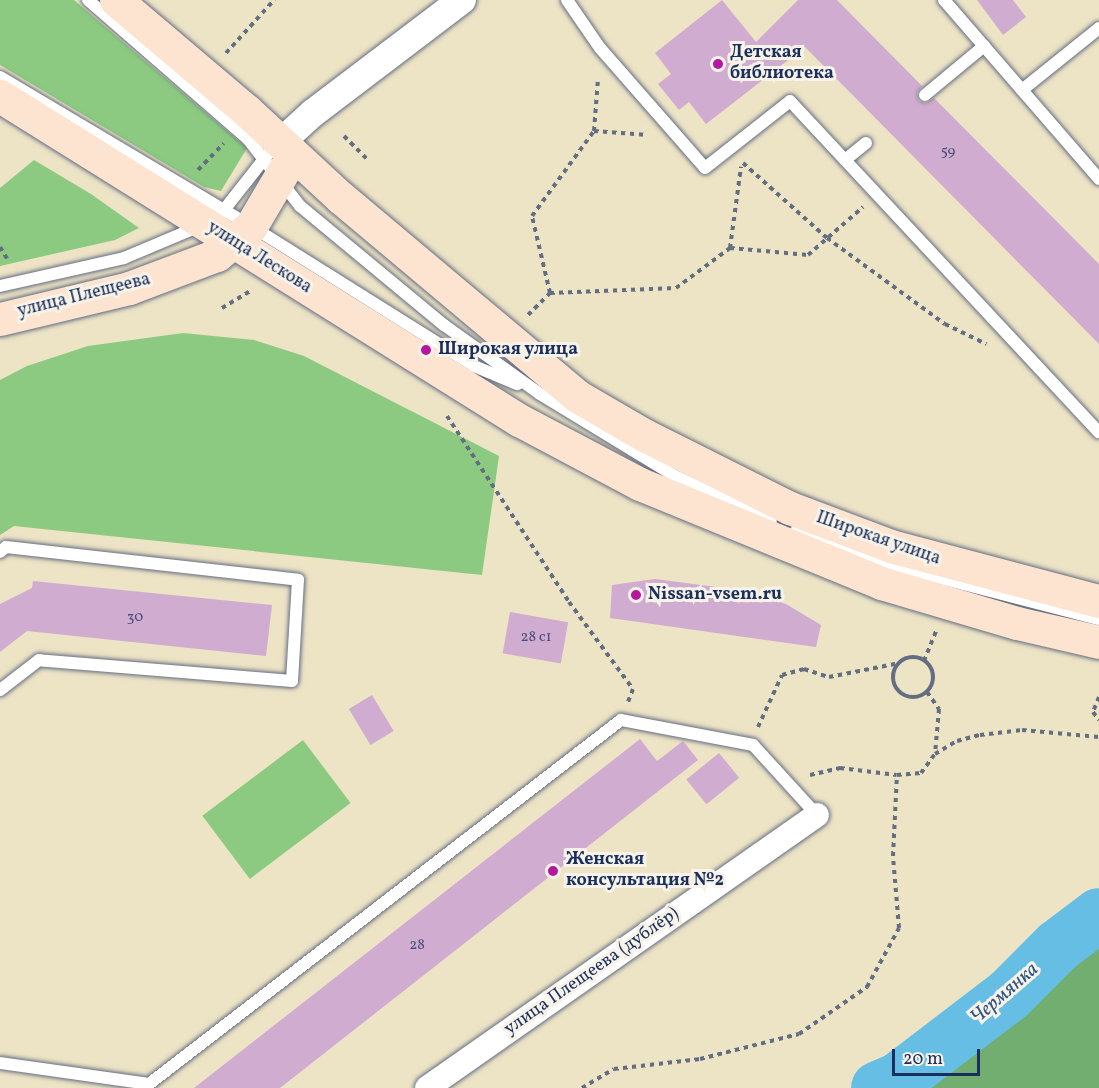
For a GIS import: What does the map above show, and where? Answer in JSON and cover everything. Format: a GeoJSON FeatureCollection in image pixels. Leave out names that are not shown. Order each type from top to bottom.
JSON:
{"type":"FeatureCollection","features":[{"type":"Feature","properties":{"kind":"main road"},"geometry":{"type":"LineString","coordinates":[[116,0],[279,159],[522,333]]}},
{"type":"Feature","properties":{"kind":"main road","name":"улица Лескова"},"geometry":{"type":"LineString","coordinates":[[0,96],[229,226],[519,420]]}},
{"type":"Feature","properties":{"kind":"main road","name":"улица Плещеева"},"geometry":{"type":"LineString","coordinates":[[0,319],[129,288],[218,255],[229,226],[279,159]]}},
{"type":"Feature","properties":{"kind":"main road","name":"Широкая улица"},"geometry":{"type":"LineString","coordinates":[[522,333],[577,396],[644,435],[790,508],[894,547],[1099,601]]}},
{"type":"Feature","properties":{"kind":"main road","name":"Широкая улица"},"geometry":{"type":"LineString","coordinates":[[519,420],[639,484],[784,546],[881,583],[1017,623],[1099,642]]}},
{"type":"Feature","properties":{"kind":"street"},"geometry":{"type":"LineString","coordinates":[[279,159],[313,113],[445,5]]}},
{"type":"Feature","properties":{"kind":"street","name":"улица Плещеева (дублёр)"},"geometry":{"type":"LineString","coordinates":[[427,1088],[817,815]]}},
{"type":"Feature","properties":{"kind":"lane","name":"Широкая улица"},"geometry":{"type":"LineString","coordinates":[[88,0],[248,138],[279,159],[300,206],[435,317],[540,394],[673,475],[780,525],[886,564],[1099,619]]}},
{"type":"Feature","properties":{"kind":"lane"},"geometry":{"type":"LineString","coordinates":[[567,0],[600,48],[705,168],[790,101],[1099,432]]}},
{"type":"Feature","properties":{"kind":"lane"},"geometry":{"type":"LineString","coordinates":[[944,0],[1099,179]]}},
{"type":"Feature","properties":{"kind":"lane"},"geometry":{"type":"LineString","coordinates":[[1022,90],[1099,28]]}},
{"type":"Feature","properties":{"kind":"lane"},"geometry":{"type":"LineString","coordinates":[[925,94],[984,46]]}},
{"type":"Feature","properties":{"kind":"lane","name":"улица Лескова"},"geometry":{"type":"LineString","coordinates":[[0,77],[229,226]]}},
{"type":"Feature","properties":{"kind":"lane"},"geometry":{"type":"LineString","coordinates":[[845,160],[866,143]]}},
{"type":"Feature","properties":{"kind":"lane","name":"Широкая улица"},"geometry":{"type":"LineString","coordinates":[[229,226],[474,366],[540,394]]}},
{"type":"Feature","properties":{"kind":"lane"},"geometry":{"type":"LineString","coordinates":[[0,286],[124,258],[229,226]]}},
{"type":"Feature","properties":{"kind":"lane"},"geometry":{"type":"LineString","coordinates":[[0,552],[6,547],[298,580],[292,681],[39,660],[0,690]]}},
{"type":"Feature","properties":{"kind":"lane"},"geometry":{"type":"LineString","coordinates":[[0,1063],[149,1084],[621,720],[753,745],[817,815]]}},
{"type":"Feature","properties":{"kind":"path"},"geometry":{"type":"LineString","coordinates":[[221,58],[274,0]]}},
{"type":"Feature","properties":{"kind":"path"},"geometry":{"type":"LineString","coordinates":[[522,333],[550,293],[532,216],[594,131],[600,48]]}},
{"type":"Feature","properties":{"kind":"path"},"geometry":{"type":"LineString","coordinates":[[594,131],[678,138]]}},
{"type":"Feature","properties":{"kind":"path"},"geometry":{"type":"LineString","coordinates":[[190,178],[231,136]]}},
{"type":"Feature","properties":{"kind":"path"},"geometry":{"type":"LineString","coordinates":[[344,136],[368,160]]}},
{"type":"Feature","properties":{"kind":"path"},"geometry":{"type":"LineString","coordinates":[[728,150],[827,238],[945,324],[994,348]]}},
{"type":"Feature","properties":{"kind":"path"},"geometry":{"type":"LineString","coordinates":[[730,248],[742,162]]}},
{"type":"Feature","properties":{"kind":"path"},"geometry":{"type":"LineString","coordinates":[[550,293],[676,288],[730,248],[807,255],[877,194]]}},
{"type":"Feature","properties":{"kind":"path"},"geometry":{"type":"LineString","coordinates":[[0,247],[14,269]]}},
{"type":"Feature","properties":{"kind":"path"},"geometry":{"type":"LineString","coordinates":[[222,309],[250,291]]}},
{"type":"Feature","properties":{"kind":"path"},"geometry":{"type":"LineString","coordinates":[[447,416],[569,602],[633,689],[621,720]]}},
{"type":"Feature","properties":{"kind":"path"},"geometry":{"type":"LineString","coordinates":[[924,661],[939,625]]}},
{"type":"Feature","properties":{"kind":"path"},"geometry":{"type":"LineString","coordinates":[[753,745],[763,709],[782,675],[804,669],[829,677],[900,663],[908,658],[924,661],[933,676],[927,692]]}},
{"type":"Feature","properties":{"kind":"path"},"geometry":{"type":"LineString","coordinates":[[900,663],[895,670],[896,687],[910,697],[927,692]]}},
{"type":"Feature","properties":{"kind":"path"},"geometry":{"type":"LineString","coordinates":[[927,692],[939,709],[935,754]]}},
{"type":"Feature","properties":{"kind":"path"},"geometry":{"type":"LineString","coordinates":[[1099,697],[1093,712],[1099,720]]}},
{"type":"Feature","properties":{"kind":"path"},"geometry":{"type":"LineString","coordinates":[[786,781],[840,768],[897,775],[921,773],[935,754],[957,741],[1022,730],[1099,737]]}},
{"type":"Feature","properties":{"kind":"path"},"geometry":{"type":"LineString","coordinates":[[582,1088],[614,1069],[700,1059],[799,1034],[867,987],[899,928],[893,856],[897,775]]}},
{"type":"Feature","properties":{"kind":"green space"},"geometry":{"type":"Polygon","coordinates":[[[0,0],[74,0],[247,148],[221,191],[204,187],[0,65],[0,0]]]}},
{"type":"Feature","properties":{"kind":"green space"},"geometry":{"type":"Polygon","coordinates":[[[34,160],[91,194],[139,228],[115,240],[0,266],[0,188],[34,160]]]}},
{"type":"Feature","properties":{"kind":"green space"},"geometry":{"type":"Polygon","coordinates":[[[183,333],[254,340],[304,356],[499,456],[482,575],[14,526],[0,535],[0,380],[27,366],[88,346],[183,333]]]}},
{"type":"Feature","properties":{"kind":"green space"},"geometry":{"type":"Polygon","coordinates":[[[303,740],[351,803],[250,879],[202,816],[303,740]]]}},
{"type":"Feature","properties":{"kind":"green space"},"geometry":{"type":"Polygon","coordinates":[[[1099,936],[1099,1088],[907,1088],[919,1083],[1099,936]]]}},
{"type":"Feature","properties":{"kind":"building"},"geometry":{"type":"Polygon","coordinates":[[[722,0],[756,42],[798,0],[837,0],[922,86],[917,93],[919,101],[926,103],[934,98],[1099,264],[1099,344],[805,47],[706,124],[689,102],[679,110],[658,84],[671,74],[655,53],[722,0]]]}},
{"type":"Feature","properties":{"kind":"building"},"geometry":{"type":"Polygon","coordinates":[[[977,0],[1013,0],[1026,17],[1003,35],[977,0]]]}},
{"type":"Feature","properties":{"kind":"building"},"geometry":{"type":"Polygon","coordinates":[[[655,579],[739,590],[786,604],[821,625],[816,647],[610,618],[612,585],[655,579]]]}},
{"type":"Feature","properties":{"kind":"building"},"geometry":{"type":"Polygon","coordinates":[[[33,581],[272,605],[266,656],[27,631],[0,652],[0,604],[32,588],[33,581]]]}},
{"type":"Feature","properties":{"kind":"building"},"geometry":{"type":"Polygon","coordinates":[[[510,612],[568,622],[561,664],[503,653],[510,612]]]}},
{"type":"Feature","properties":{"kind":"building"},"geometry":{"type":"Polygon","coordinates":[[[372,695],[394,731],[370,745],[349,709],[372,695]]]}},
{"type":"Feature","properties":{"kind":"building"},"geometry":{"type":"Polygon","coordinates":[[[640,739],[657,761],[683,741],[698,760],[280,1088],[194,1088],[640,739]]]}},
{"type":"Feature","properties":{"kind":"building"},"geometry":{"type":"Polygon","coordinates":[[[719,753],[739,778],[706,804],[686,779],[719,753]]]}},
{"type":"Feature","properties":{"kind":"waterway","name":"Чермянка"},"geometry":{"type":"LineString","coordinates":[[878,1088],[899,1079],[1009,995],[1058,946],[1099,915]]}},
{"type":"Feature","properties":{"kind":"place","name":"Детская библиотека"},"geometry":{"type":"Point","coordinates":[718,64]}},
{"type":"Feature","properties":{"kind":"place","name":"Широкая улица"},"geometry":{"type":"Point","coordinates":[426,350]}},
{"type":"Feature","properties":{"kind":"place","name":"Nissan-vsem.ru"},"geometry":{"type":"Point","coordinates":[636,595]}},
{"type":"Feature","properties":{"kind":"place","name":"Женская консультация №2"},"geometry":{"type":"Point","coordinates":[553,871]}}]}
